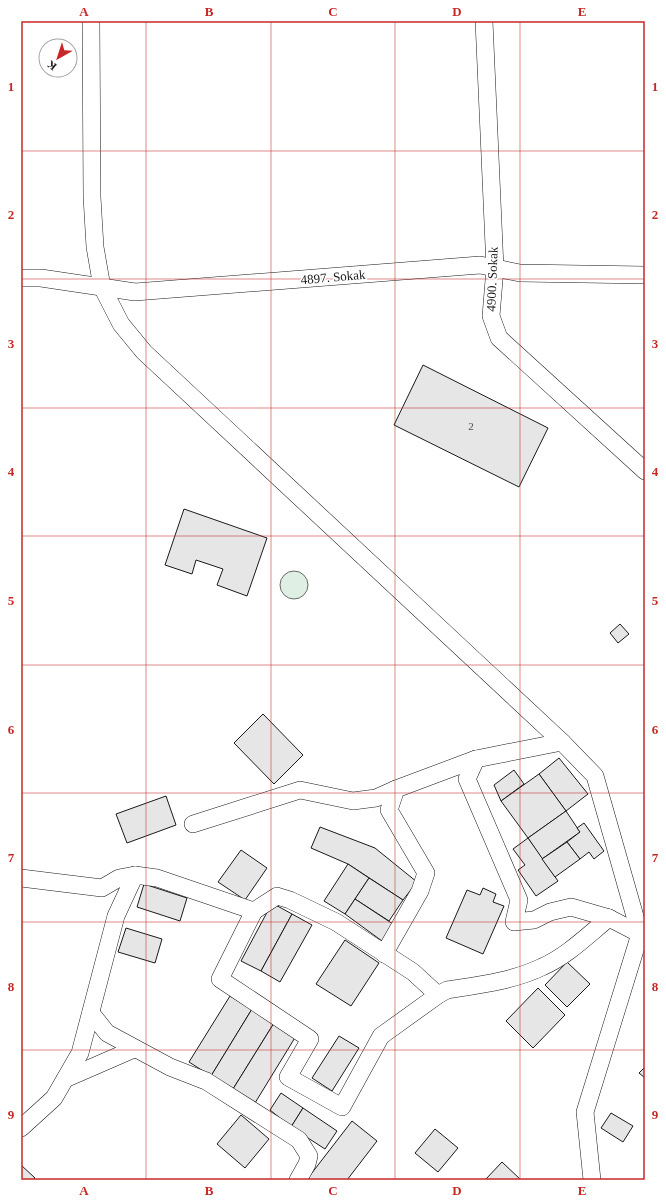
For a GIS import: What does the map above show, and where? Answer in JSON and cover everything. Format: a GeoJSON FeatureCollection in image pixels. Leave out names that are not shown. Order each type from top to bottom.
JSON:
{"type":"FeatureCollection","features":[{"type":"Feature","properties":{"kind":"street"},"geometry":{"type":"LineString","coordinates":[[91,21],[92,197],[95,247],[102,287],[122,324],[144,352],[562,742],[595,776],[640,934],[585,1112],[592,1180]]}},
{"type":"Feature","properties":{"kind":"street","name":"4900. Sokak"},"geometry":{"type":"LineString","coordinates":[[484,21],[494,268],[491,316],[499,338],[645,471]]}},
{"type":"Feature","properties":{"kind":"street","name":"4897. Sokak"},"geometry":{"type":"LineString","coordinates":[[21,278],[41,278],[135,292],[480,265],[520,273],[645,275]]}},
{"type":"Feature","properties":{"kind":"street"},"geometry":{"type":"LineString","coordinates":[[193,824],[300,790],[353,801],[376,798],[476,759],[562,742]]}},
{"type":"Feature","properties":{"kind":"street"},"geometry":{"type":"LineString","coordinates":[[476,759],[467,779],[519,900],[514,922],[534,920],[550,912],[571,907],[609,918],[640,934]]}},
{"type":"Feature","properties":{"kind":"street"},"geometry":{"type":"LineString","coordinates":[[384,954],[420,891],[426,873],[389,810],[396,789]]}},
{"type":"Feature","properties":{"kind":"street"},"geometry":{"type":"LineString","coordinates":[[21,878],[102,888],[119,878],[135,875],[158,878],[254,911]]}},
{"type":"Feature","properties":{"kind":"street"},"geometry":{"type":"LineString","coordinates":[[21,1128],[54,1098],[80,1053],[116,916],[135,875]]}},
{"type":"Feature","properties":{"kind":"street"},"geometry":{"type":"LineString","coordinates":[[438,995],[413,972],[336,922],[290,900],[277,896],[267,901],[254,911],[220,979],[310,1039],[288,1077],[342,1107],[381,1036],[438,995],[447,990],[512,978],[543,967],[566,953],[609,918]]}},
{"type":"Feature","properties":{"kind":"street"},"geometry":{"type":"LineString","coordinates":[[91,1013],[107,1033],[134,1049],[170,1067],[206,1081],[299,1140],[309,1156],[307,1164],[298,1180]]}},
{"type":"Feature","properties":{"kind":"street"},"geometry":{"type":"LineString","coordinates":[[65,1079],[134,1049]]}},
{"type":"Feature","properties":{"kind":"green space"},"geometry":{"type":"Polygon","coordinates":[[[294,571],[304,575],[308,585],[304,595],[294,599],[284,595],[280,585],[284,575],[294,571]]]}},
{"type":"Feature","properties":{"kind":"building"},"geometry":{"type":"Polygon","coordinates":[[[423,365],[548,428],[519,487],[394,425],[423,365]]]}},
{"type":"Feature","properties":{"kind":"building"},"geometry":{"type":"Polygon","coordinates":[[[184,509],[267,538],[247,596],[217,585],[223,569],[196,560],[192,574],[165,565],[184,509]]]}},
{"type":"Feature","properties":{"kind":"building"},"geometry":{"type":"Polygon","coordinates":[[[620,624],[629,634],[618,643],[610,633],[620,624]]]}},
{"type":"Feature","properties":{"kind":"building"},"geometry":{"type":"Polygon","coordinates":[[[263,714],[303,755],[274,784],[234,743],[263,714]]]}},
{"type":"Feature","properties":{"kind":"building"},"geometry":{"type":"Polygon","coordinates":[[[559,758],[588,794],[566,811],[539,774],[559,758]]]}},
{"type":"Feature","properties":{"kind":"building"},"geometry":{"type":"Polygon","coordinates":[[[514,770],[524,784],[501,801],[494,785],[514,770]]]}},
{"type":"Feature","properties":{"kind":"building"},"geometry":{"type":"Polygon","coordinates":[[[539,774],[566,811],[528,838],[501,801],[539,774]]]}},
{"type":"Feature","properties":{"kind":"building"},"geometry":{"type":"Polygon","coordinates":[[[166,796],[176,825],[127,843],[116,814],[166,796]]]}},
{"type":"Feature","properties":{"kind":"building"},"geometry":{"type":"Polygon","coordinates":[[[566,811],[580,832],[542,859],[528,838],[566,811]]]}},
{"type":"Feature","properties":{"kind":"building"},"geometry":{"type":"Polygon","coordinates":[[[584,823],[604,851],[594,859],[589,852],[580,859],[567,842],[580,832],[577,828],[584,823]]]}},
{"type":"Feature","properties":{"kind":"building"},"geometry":{"type":"Polygon","coordinates":[[[320,827],[375,848],[417,882],[403,900],[348,864],[311,848],[320,827]]]}},
{"type":"Feature","properties":{"kind":"building"},"geometry":{"type":"Polygon","coordinates":[[[528,838],[558,881],[536,896],[518,870],[525,865],[513,849],[528,838]]]}},
{"type":"Feature","properties":{"kind":"building"},"geometry":{"type":"Polygon","coordinates":[[[567,842],[580,859],[555,877],[542,859],[567,842]]]}},
{"type":"Feature","properties":{"kind":"building"},"geometry":{"type":"Polygon","coordinates":[[[241,850],[267,868],[245,900],[218,882],[241,850]]]}},
{"type":"Feature","properties":{"kind":"building"},"geometry":{"type":"Polygon","coordinates":[[[348,864],[369,878],[345,914],[324,901],[348,864]]]}},
{"type":"Feature","properties":{"kind":"building"},"geometry":{"type":"Polygon","coordinates":[[[369,878],[403,900],[389,921],[355,899],[369,878]]]}},
{"type":"Feature","properties":{"kind":"building"},"geometry":{"type":"Polygon","coordinates":[[[144,884],[187,898],[180,921],[137,907],[144,884]]]}},
{"type":"Feature","properties":{"kind":"building"},"geometry":{"type":"Polygon","coordinates":[[[483,888],[496,894],[493,902],[504,906],[483,954],[446,938],[467,890],[480,895],[483,888]]]}},
{"type":"Feature","properties":{"kind":"building"},"geometry":{"type":"Polygon","coordinates":[[[355,899],[393,924],[382,941],[345,914],[355,899]]]}},
{"type":"Feature","properties":{"kind":"building"},"geometry":{"type":"Polygon","coordinates":[[[272,903],[292,914],[261,971],[241,961],[272,903]]]}},
{"type":"Feature","properties":{"kind":"building"},"geometry":{"type":"Polygon","coordinates":[[[292,914],[312,925],[280,982],[261,971],[292,914]]]}},
{"type":"Feature","properties":{"kind":"building"},"geometry":{"type":"Polygon","coordinates":[[[126,928],[162,939],[155,963],[118,952],[126,928]]]}},
{"type":"Feature","properties":{"kind":"building"},"geometry":{"type":"Polygon","coordinates":[[[345,940],[379,963],[351,1006],[316,984],[345,940]]]}},
{"type":"Feature","properties":{"kind":"building"},"geometry":{"type":"Polygon","coordinates":[[[567,962],[590,984],[567,1007],[545,985],[567,962]]]}},
{"type":"Feature","properties":{"kind":"building"},"geometry":{"type":"Polygon","coordinates":[[[538,988],[565,1015],[533,1048],[506,1021],[538,988]]]}},
{"type":"Feature","properties":{"kind":"building"},"geometry":{"type":"Polygon","coordinates":[[[230,996],[252,1009],[211,1076],[189,1062],[230,996]]]}},
{"type":"Feature","properties":{"kind":"building"},"geometry":{"type":"Polygon","coordinates":[[[252,1009],[274,1023],[233,1089],[211,1076],[252,1009]]]}},
{"type":"Feature","properties":{"kind":"building"},"geometry":{"type":"Polygon","coordinates":[[[274,1023],[296,1036],[255,1103],[233,1089],[274,1023]]]}},
{"type":"Feature","properties":{"kind":"building"},"geometry":{"type":"Polygon","coordinates":[[[339,1036],[359,1048],[332,1091],[312,1078],[339,1036]]]}},
{"type":"Feature","properties":{"kind":"building"},"geometry":{"type":"Polygon","coordinates":[[[645,1067],[645,1078],[639,1073],[645,1067]]]}},
{"type":"Feature","properties":{"kind":"building"},"geometry":{"type":"Polygon","coordinates":[[[281,1093],[303,1108],[291,1127],[270,1110],[281,1093]]]}},
{"type":"Feature","properties":{"kind":"building"},"geometry":{"type":"Polygon","coordinates":[[[303,1108],[337,1131],[325,1149],[291,1127],[303,1108]]]}},
{"type":"Feature","properties":{"kind":"building"},"geometry":{"type":"Polygon","coordinates":[[[611,1113],[633,1126],[623,1142],[601,1128],[611,1113]]]}},
{"type":"Feature","properties":{"kind":"building"},"geometry":{"type":"Polygon","coordinates":[[[241,1115],[269,1139],[245,1168],[217,1144],[241,1115]]]}},
{"type":"Feature","properties":{"kind":"building"},"geometry":{"type":"Polygon","coordinates":[[[352,1121],[377,1141],[347,1180],[311,1180],[308,1178],[352,1121]]]}},
{"type":"Feature","properties":{"kind":"building"},"geometry":{"type":"Polygon","coordinates":[[[435,1129],[458,1148],[438,1172],[415,1153],[435,1129]]]}},
{"type":"Feature","properties":{"kind":"building"},"geometry":{"type":"Polygon","coordinates":[[[502,1162],[521,1180],[485,1180],[502,1162]]]}},
{"type":"Feature","properties":{"kind":"building"},"geometry":{"type":"Polygon","coordinates":[[[21,1165],[35,1178],[33,1180],[21,1180],[21,1165]]]}}]}
